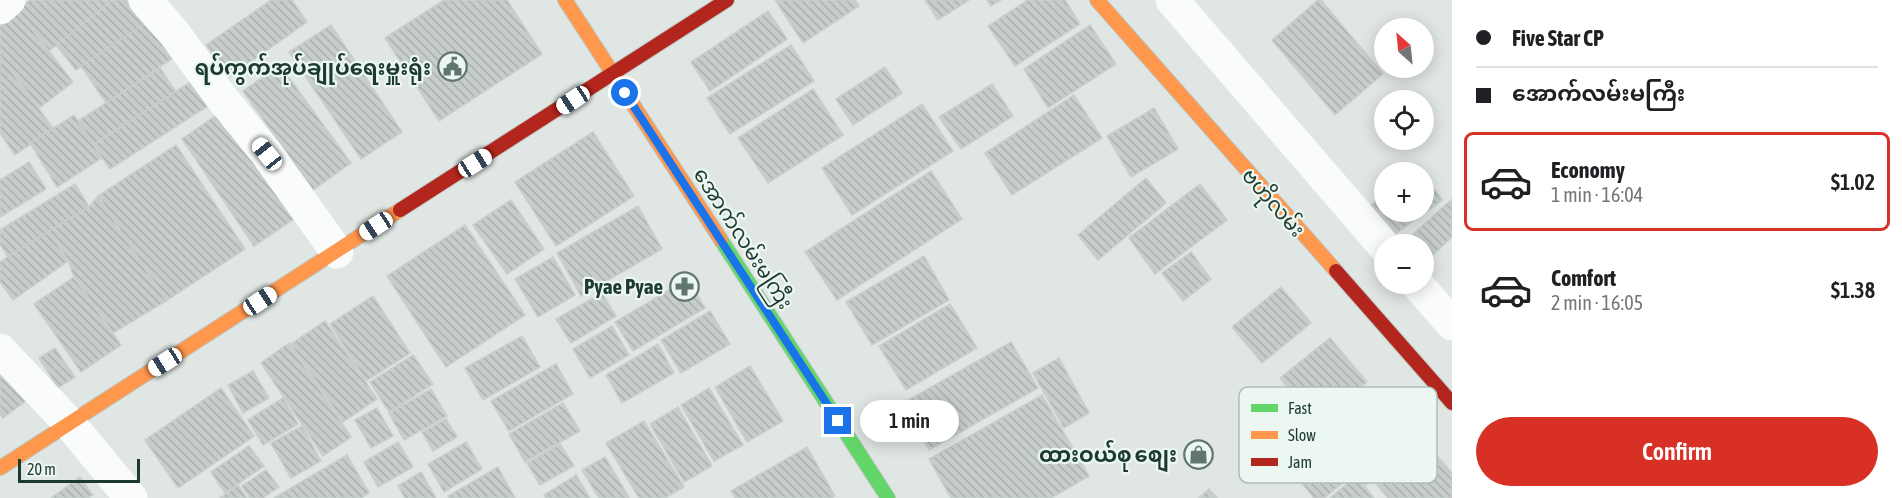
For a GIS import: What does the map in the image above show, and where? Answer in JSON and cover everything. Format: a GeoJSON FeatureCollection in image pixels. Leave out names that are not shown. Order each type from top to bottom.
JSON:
{"type":"FeatureCollection","features":[{"type":"Feature","properties":{"kind":"street"},"geometry":{"type":"LineString","coordinates":[[0,8],[9,0]]}},
{"type":"Feature","properties":{"kind":"street"},"geometry":{"type":"LineString","coordinates":[[146,0],[267,154],[337,252]]}},
{"type":"Feature","properties":{"kind":"street","name":"အောက်လမ်းမကြီး"},"geometry":{"type":"LineString","coordinates":[[565,0],[888,498]]}},
{"type":"Feature","properties":{"kind":"street"},"geometry":{"type":"LineString","coordinates":[[0,468],[727,0]]}},
{"type":"Feature","properties":{"kind":"street","name":"ဗဟိုလမ်း"},"geometry":{"type":"LineString","coordinates":[[1096,0],[1452,403]]}},
{"type":"Feature","properties":{"kind":"street"},"geometry":{"type":"LineString","coordinates":[[1172,0],[1374,234]]}},
{"type":"Feature","properties":{"kind":"street"},"geometry":{"type":"LineString","coordinates":[[1426,294],[1452,324]]}},
{"type":"Feature","properties":{"kind":"street"},"geometry":{"type":"LineString","coordinates":[[0,350],[69,423],[131,498]]}},
{"type":"Feature","properties":{"kind":"building"},"geometry":{"type":"Polygon","coordinates":[[[30,0],[113,0],[49,51],[17,10],[30,0]]]}},
{"type":"Feature","properties":{"kind":"building"},"geometry":{"type":"Polygon","coordinates":[[[113,0],[126,0],[144,24],[76,70],[56,45],[113,0]]]}},
{"type":"Feature","properties":{"kind":"building"},"geometry":{"type":"Polygon","coordinates":[[[271,0],[292,0],[307,22],[229,77],[206,45],[271,0]]]}},
{"type":"Feature","properties":{"kind":"building"},"geometry":{"type":"Polygon","coordinates":[[[444,0],[507,0],[542,54],[439,121],[385,38],[444,0]]]}},
{"type":"Feature","properties":{"kind":"building"},"geometry":{"type":"Polygon","coordinates":[[[775,0],[855,0],[859,6],[803,43],[775,0]]]}},
{"type":"Feature","properties":{"kind":"building"},"geometry":{"type":"Polygon","coordinates":[[[925,0],[969,0],[938,20],[925,0]]]}},
{"type":"Feature","properties":{"kind":"building"},"geometry":{"type":"Polygon","coordinates":[[[987,0],[1001,0],[991,6],[987,0]]]}},
{"type":"Feature","properties":{"kind":"building"},"geometry":{"type":"Polygon","coordinates":[[[1028,0],[1065,0],[1080,24],[1015,66],[988,26],[1028,0]]]}},
{"type":"Feature","properties":{"kind":"building"},"geometry":{"type":"Polygon","coordinates":[[[1318,0],[1321,0],[1374,63],[1374,78],[1378,78],[1335,115],[1272,40],[1318,0]]]}},
{"type":"Feature","properties":{"kind":"building"},"geometry":{"type":"Polygon","coordinates":[[[17,10],[73,82],[39,108],[0,56],[0,24],[17,10]]]}},
{"type":"Feature","properties":{"kind":"building"},"geometry":{"type":"Polygon","coordinates":[[[768,11],[787,39],[710,91],[691,62],[768,11]]]}},
{"type":"Feature","properties":{"kind":"building"},"geometry":{"type":"Polygon","coordinates":[[[150,20],[176,56],[106,103],[81,66],[150,20]]]}},
{"type":"Feature","properties":{"kind":"building"},"geometry":{"type":"Polygon","coordinates":[[[331,25],[402,132],[361,159],[289,52],[331,25]]]}},
{"type":"Feature","properties":{"kind":"building"},"geometry":{"type":"Polygon","coordinates":[[[1090,25],[1116,64],[1048,108],[1024,69],[1090,25]]]}},
{"type":"Feature","properties":{"kind":"building"},"geometry":{"type":"Polygon","coordinates":[[[791,45],[814,81],[730,134],[707,98],[791,45]]]}},
{"type":"Feature","properties":{"kind":"building"},"geometry":{"type":"Polygon","coordinates":[[[0,56],[53,128],[15,155],[0,133],[0,56]]]}},
{"type":"Feature","properties":{"kind":"building"},"geometry":{"type":"Polygon","coordinates":[[[280,65],[351,163],[313,190],[243,91],[280,65]]]}},
{"type":"Feature","properties":{"kind":"building"},"geometry":{"type":"Polygon","coordinates":[[[885,67],[902,93],[853,125],[836,99],[885,67]]]}},
{"type":"Feature","properties":{"kind":"building"},"geometry":{"type":"Polygon","coordinates":[[[160,68],[176,92],[93,145],[78,121],[160,68]]]}},
{"type":"Feature","properties":{"kind":"building"},"geometry":{"type":"Polygon","coordinates":[[[195,79],[211,104],[110,169],[93,145],[195,79]]]}},
{"type":"Feature","properties":{"kind":"building"},"geometry":{"type":"Polygon","coordinates":[[[992,84],[1013,116],[961,149],[939,117],[992,84]]]}},
{"type":"Feature","properties":{"kind":"building"},"geometry":{"type":"Polygon","coordinates":[[[813,89],[843,135],[768,183],[738,138],[813,89]]]}},
{"type":"Feature","properties":{"kind":"building"},"geometry":{"type":"Polygon","coordinates":[[[1074,95],[1102,138],[1012,195],[985,153],[1074,95]]]}},
{"type":"Feature","properties":{"kind":"building"},"geometry":{"type":"Polygon","coordinates":[[[922,104],[953,151],[852,215],[822,168],[922,104]]]}},
{"type":"Feature","properties":{"kind":"building"},"geometry":{"type":"Polygon","coordinates":[[[1154,108],[1178,149],[1131,177],[1107,136],[1154,108]]]}},
{"type":"Feature","properties":{"kind":"building"},"geometry":{"type":"Polygon","coordinates":[[[224,110],[297,217],[254,246],[182,139],[224,110]]]}},
{"type":"Feature","properties":{"kind":"building"},"geometry":{"type":"Polygon","coordinates":[[[74,115],[102,158],[57,187],[30,143],[74,115]]]}},
{"type":"Feature","properties":{"kind":"building"},"geometry":{"type":"Polygon","coordinates":[[[593,132],[634,196],[556,246],[515,182],[593,132]]]}},
{"type":"Feature","properties":{"kind":"building"},"geometry":{"type":"Polygon","coordinates":[[[176,145],[245,249],[166,301],[98,196],[176,145]]]}},
{"type":"Feature","properties":{"kind":"building"},"geometry":{"type":"Polygon","coordinates":[[[29,162],[46,189],[0,217],[0,180],[29,162]]]}},
{"type":"Feature","properties":{"kind":"building"},"geometry":{"type":"Polygon","coordinates":[[[931,171],[962,219],[837,300],[805,252],[931,171]]]}},
{"type":"Feature","properties":{"kind":"building"},"geometry":{"type":"Polygon","coordinates":[[[1146,178],[1166,203],[1098,260],[1078,235],[1146,178]]]}},
{"type":"Feature","properties":{"kind":"building"},"geometry":{"type":"Polygon","coordinates":[[[75,184],[89,207],[8,257],[0,244],[0,230],[75,184]]]}},
{"type":"Feature","properties":{"kind":"building"},"geometry":{"type":"Polygon","coordinates":[[[1200,184],[1227,220],[1155,274],[1129,238],[1200,184]]]}},
{"type":"Feature","properties":{"kind":"building"},"geometry":{"type":"Polygon","coordinates":[[[1434,188],[1442,200],[1434,206],[1434,188]]]}},
{"type":"Feature","properties":{"kind":"building"},"geometry":{"type":"Polygon","coordinates":[[[98,196],[166,301],[113,333],[74,277],[68,261],[49,231],[89,207],[98,196]]]}},
{"type":"Feature","properties":{"kind":"building"},"geometry":{"type":"Polygon","coordinates":[[[1452,199],[1452,237],[1434,254],[1434,234],[1413,234],[1426,222],[1434,222],[1434,215],[1452,199]]]}},
{"type":"Feature","properties":{"kind":"building"},"geometry":{"type":"Polygon","coordinates":[[[511,200],[544,249],[507,274],[473,225],[511,200]]]}},
{"type":"Feature","properties":{"kind":"building"},"geometry":{"type":"Polygon","coordinates":[[[1374,203],[1374,222],[1412,222],[1395,234],[1383,234],[1365,210],[1374,203]]]}},
{"type":"Feature","properties":{"kind":"building"},"geometry":{"type":"Polygon","coordinates":[[[638,206],[662,249],[581,296],[557,253],[638,206]]]}},
{"type":"Feature","properties":{"kind":"building"},"geometry":{"type":"Polygon","coordinates":[[[465,225],[525,315],[446,367],[387,276],[465,225]]]}},
{"type":"Feature","properties":{"kind":"building"},"geometry":{"type":"Polygon","coordinates":[[[49,231],[68,261],[13,300],[0,282],[0,262],[49,231]]]}},
{"type":"Feature","properties":{"kind":"building"},"geometry":{"type":"Polygon","coordinates":[[[1191,252],[1211,279],[1183,301],[1162,273],[1191,252]]]}},
{"type":"Feature","properties":{"kind":"building"},"geometry":{"type":"Polygon","coordinates":[[[924,256],[949,300],[872,345],[846,302],[924,256]]]}},
{"type":"Feature","properties":{"kind":"building"},"geometry":{"type":"Polygon","coordinates":[[[553,257],[575,295],[538,317],[515,279],[553,257]]]}},
{"type":"Feature","properties":{"kind":"building"},"geometry":{"type":"Polygon","coordinates":[[[74,277],[121,345],[81,372],[34,304],[74,277]]]}},
{"type":"Feature","properties":{"kind":"building"},"geometry":{"type":"Polygon","coordinates":[[[688,279],[705,308],[633,351],[615,322],[688,279]]]}},
{"type":"Feature","properties":{"kind":"building"},"geometry":{"type":"Polygon","coordinates":[[[1281,287],[1311,323],[1262,363],[1232,327],[1281,287]]]}},
{"type":"Feature","properties":{"kind":"building"},"geometry":{"type":"Polygon","coordinates":[[[602,293],[616,316],[571,343],[556,319],[602,293]]]}},
{"type":"Feature","properties":{"kind":"building"},"geometry":{"type":"Polygon","coordinates":[[[373,296],[410,353],[366,381],[330,324],[373,296]]]}},
{"type":"Feature","properties":{"kind":"building"},"geometry":{"type":"Polygon","coordinates":[[[950,304],[977,348],[906,390],[879,346],[950,304]]]}},
{"type":"Feature","properties":{"kind":"building"},"geometry":{"type":"Polygon","coordinates":[[[710,311],[730,344],[681,373],[661,340],[710,311]]]}},
{"type":"Feature","properties":{"kind":"building"},"geometry":{"type":"Polygon","coordinates":[[[325,321],[377,399],[343,422],[291,344],[325,321]]]}},
{"type":"Feature","properties":{"kind":"building"},"geometry":{"type":"Polygon","coordinates":[[[612,326],[629,355],[590,378],[573,349],[612,326]]]}},
{"type":"Feature","properties":{"kind":"building"},"geometry":{"type":"Polygon","coordinates":[[[522,336],[540,367],[483,400],[465,368],[522,336]]]}},
{"type":"Feature","properties":{"kind":"building"},"geometry":{"type":"Polygon","coordinates":[[[1330,338],[1367,382],[1361,387],[1287,387],[1280,378],[1330,338]]]}},
{"type":"Feature","properties":{"kind":"building"},"geometry":{"type":"Polygon","coordinates":[[[1011,342],[1038,388],[929,450],[903,403],[1011,342]]]}},
{"type":"Feature","properties":{"kind":"building"},"geometry":{"type":"Polygon","coordinates":[[[289,343],[351,437],[323,456],[261,363],[289,343]]]}},
{"type":"Feature","properties":{"kind":"building"},"geometry":{"type":"Polygon","coordinates":[[[658,344],[674,373],[622,403],[606,375],[658,344]]]}},
{"type":"Feature","properties":{"kind":"building"},"geometry":{"type":"Polygon","coordinates":[[[55,348],[75,377],[58,388],[39,358],[55,348]]]}},
{"type":"Feature","properties":{"kind":"building"},"geometry":{"type":"Polygon","coordinates":[[[413,355],[433,384],[389,412],[370,382],[413,355]]]}},
{"type":"Feature","properties":{"kind":"building"},"geometry":{"type":"Polygon","coordinates":[[[1059,358],[1089,413],[1064,428],[1033,373],[1059,358]]]}},
{"type":"Feature","properties":{"kind":"building"},"geometry":{"type":"Polygon","coordinates":[[[556,364],[573,394],[509,431],[491,401],[556,364]]]}},
{"type":"Feature","properties":{"kind":"building"},"geometry":{"type":"Polygon","coordinates":[[[0,365],[27,400],[3,418],[0,414],[0,365]]]}},
{"type":"Feature","properties":{"kind":"building"},"geometry":{"type":"Polygon","coordinates":[[[750,366],[783,421],[747,442],[715,387],[750,366]]]}},
{"type":"Feature","properties":{"kind":"building"},"geometry":{"type":"Polygon","coordinates":[[[253,371],[269,398],[243,413],[228,385],[253,371]]]}},
{"type":"Feature","properties":{"kind":"building"},"geometry":{"type":"Polygon","coordinates":[[[221,388],[254,436],[178,488],[145,440],[221,388]]]}},
{"type":"Feature","properties":{"kind":"building"},"geometry":{"type":"Polygon","coordinates":[[[709,388],[743,445],[714,461],[681,405],[709,388]]]}},
{"type":"Feature","properties":{"kind":"building"},"geometry":{"type":"Polygon","coordinates":[[[431,389],[447,416],[404,440],[389,413],[431,389]]]}},
{"type":"Feature","properties":{"kind":"building"},"geometry":{"type":"Polygon","coordinates":[[[1042,395],[1089,476],[1051,498],[951,498],[929,459],[1042,395]]]}},
{"type":"Feature","properties":{"kind":"building"},"geometry":{"type":"Polygon","coordinates":[[[283,398],[298,424],[263,445],[248,420],[283,398]]]}},
{"type":"Feature","properties":{"kind":"building"},"geometry":{"type":"Polygon","coordinates":[[[563,403],[580,431],[525,462],[509,434],[563,403]]]}},
{"type":"Feature","properties":{"kind":"building"},"geometry":{"type":"Polygon","coordinates":[[[678,407],[712,466],[684,482],[650,424],[678,407]]]}},
{"type":"Feature","properties":{"kind":"building"},"geometry":{"type":"Polygon","coordinates":[[[377,408],[393,436],[371,448],[355,420],[377,408]]]}},
{"type":"Feature","properties":{"kind":"building"},"geometry":{"type":"Polygon","coordinates":[[[446,419],[457,437],[433,451],[422,432],[446,419]]]}},
{"type":"Feature","properties":{"kind":"building"},"geometry":{"type":"Polygon","coordinates":[[[644,421],[684,487],[665,498],[639,498],[606,443],[644,421]]]}},
{"type":"Feature","properties":{"kind":"building"},"geometry":{"type":"Polygon","coordinates":[[[302,426],[321,461],[291,478],[271,443],[302,426]]]}},
{"type":"Feature","properties":{"kind":"building"},"geometry":{"type":"Polygon","coordinates":[[[398,442],[413,467],[378,487],[364,462],[398,442]]]}},
{"type":"Feature","properties":{"kind":"building"},"geometry":{"type":"Polygon","coordinates":[[[466,442],[482,469],[444,492],[428,464],[466,442]]]}},
{"type":"Feature","properties":{"kind":"building"},"geometry":{"type":"Polygon","coordinates":[[[560,444],[574,466],[540,485],[527,463],[560,444]]]}},
{"type":"Feature","properties":{"kind":"building"},"geometry":{"type":"Polygon","coordinates":[[[249,446],[264,466],[225,493],[211,472],[249,446]]]}},
{"type":"Feature","properties":{"kind":"building"},"geometry":{"type":"Polygon","coordinates":[[[807,447],[835,496],[830,498],[735,498],[731,491],[807,447]]]}},
{"type":"Feature","properties":{"kind":"building"},"geometry":{"type":"Polygon","coordinates":[[[347,455],[369,493],[361,498],[274,498],[347,455]]]}},
{"type":"Feature","properties":{"kind":"building"},"geometry":{"type":"Polygon","coordinates":[[[1437,456],[1452,473],[1452,498],[1388,498],[1377,485],[1379,483],[1437,483],[1437,456]]]}},
{"type":"Feature","properties":{"kind":"building"},"geometry":{"type":"Polygon","coordinates":[[[605,457],[628,498],[599,498],[582,470],[605,457]]]}},
{"type":"Feature","properties":{"kind":"building"},"geometry":{"type":"Polygon","coordinates":[[[498,467],[515,498],[449,498],[448,496],[498,467]]]}},
{"type":"Feature","properties":{"kind":"building"},"geometry":{"type":"Polygon","coordinates":[[[266,470],[279,487],[263,498],[250,498],[242,486],[266,470]]]}},
{"type":"Feature","properties":{"kind":"building"},"geometry":{"type":"Polygon","coordinates":[[[421,472],[436,498],[405,498],[398,486],[421,472]]]}},
{"type":"Feature","properties":{"kind":"building"},"geometry":{"type":"Polygon","coordinates":[[[576,475],[590,498],[546,498],[544,495],[576,475]]]}},
{"type":"Feature","properties":{"kind":"building"},"geometry":{"type":"Polygon","coordinates":[[[80,477],[93,495],[88,498],[51,498],[80,477]]]}},
{"type":"Feature","properties":{"kind":"building"},"geometry":{"type":"Polygon","coordinates":[[[1302,483],[1342,483],[1324,498],[1314,498],[1302,483]]]}},
{"type":"Feature","properties":{"kind":"building"},"geometry":{"type":"Polygon","coordinates":[[[1348,483],[1362,483],[1374,498],[1330,498],[1348,483]]]}},
{"type":"Feature","properties":{"kind":"building"},"geometry":{"type":"Polygon","coordinates":[[[238,485],[247,498],[220,498],[238,485]]]}},
{"type":"Feature","properties":{"kind":"building"},"geometry":{"type":"Polygon","coordinates":[[[1209,489],[1217,498],[1199,498],[1209,489]]]}},
{"type":"Feature","properties":{"kind":"traffic: fast"},"geometry":{"type":"LineString","coordinates":[[721,240],[888,498]]}},
{"type":"Feature","properties":{"kind":"traffic: slow"},"geometry":{"type":"LineString","coordinates":[[565,0],[721,240]]}},
{"type":"Feature","properties":{"kind":"traffic: slow"},"geometry":{"type":"LineString","coordinates":[[1097,0],[1336,271]]}},
{"type":"Feature","properties":{"kind":"traffic: slow"},"geometry":{"type":"LineString","coordinates":[[0,468],[400,210]]}},
{"type":"Feature","properties":{"kind":"traffic: jam"},"geometry":{"type":"LineString","coordinates":[[400,210],[727,0]]}},
{"type":"Feature","properties":{"kind":"traffic: jam"},"geometry":{"type":"LineString","coordinates":[[1336,271],[1452,403]]}},
{"type":"Feature","properties":{"kind":"place","name":"ရပ်ကွက်အုပ်ချုပ်ရေးမှူးရုံး"},"geometry":{"type":"Point","coordinates":[452,67]}},
{"type":"Feature","properties":{"kind":"place","name":"Pyae Pyae"},"geometry":{"type":"Point","coordinates":[684,286]}},
{"type":"Feature","properties":{"kind":"place","name":"ထားဝယ်စု စျေး"},"geometry":{"type":"Point","coordinates":[1198,454]}},
{"type":"Feature","properties":{"kind":"route"},"geometry":{"type":"LineString","coordinates":[[625,93],[838,421]]}}]}
